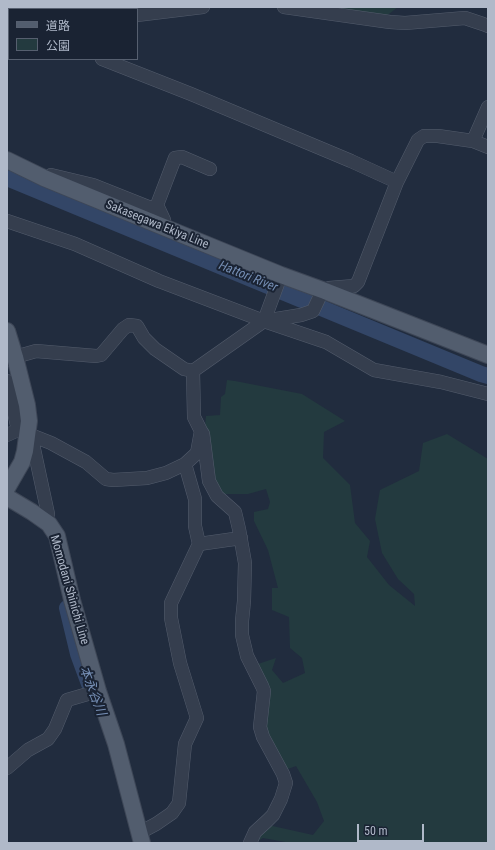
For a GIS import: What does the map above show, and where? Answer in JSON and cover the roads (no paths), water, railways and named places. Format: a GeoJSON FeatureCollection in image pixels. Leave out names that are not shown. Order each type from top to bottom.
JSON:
{"type":"FeatureCollection","features":[{"type":"Feature","properties":{"kind":"main road","name":"Sakasegawa Ekiya Line"},"geometry":{"type":"LineString","coordinates":[[7,160],[44,178],[280,278],[322,295],[488,355]]}},
{"type":"Feature","properties":{"kind":"main road"},"geometry":{"type":"LineString","coordinates":[[7,331],[11,358],[27,405],[29,421],[21,433],[25,451],[22,462],[7,488]]}},
{"type":"Feature","properties":{"kind":"main road","name":"Momodani Shinichi Line"},"geometry":{"type":"LineString","coordinates":[[7,497],[49,524],[57,536],[72,600],[98,691],[116,744],[140,838]]}},
{"type":"Feature","properties":{"kind":"street"},"geometry":{"type":"LineString","coordinates":[[138,15],[203,7]]}},
{"type":"Feature","properties":{"kind":"street"},"geometry":{"type":"LineString","coordinates":[[284,7],[405,23],[465,18],[488,26]]}},
{"type":"Feature","properties":{"kind":"street"},"geometry":{"type":"LineString","coordinates":[[105,60],[191,94],[351,161],[397,182]]}},
{"type":"Feature","properties":{"kind":"street"},"geometry":{"type":"LineString","coordinates":[[473,141],[488,107]]}},
{"type":"Feature","properties":{"kind":"street"},"geometry":{"type":"LineString","coordinates":[[11,358],[36,351],[96,356],[101,355],[123,329],[129,325],[138,326],[144,338],[155,349],[184,369],[193,371],[264,321],[301,315],[313,311],[322,295],[329,288],[354,286],[358,282],[397,182],[418,140],[424,136],[438,136],[473,141],[488,147]]}},
{"type":"Feature","properties":{"kind":"street"},"geometry":{"type":"LineString","coordinates":[[160,226],[164,220],[158,205],[175,158],[182,157],[210,169]]}},
{"type":"Feature","properties":{"kind":"street"},"geometry":{"type":"LineString","coordinates":[[44,178],[50,175],[93,185],[151,208],[158,205]]}},
{"type":"Feature","properties":{"kind":"street"},"geometry":{"type":"LineString","coordinates":[[7,221],[75,244],[159,281],[264,321],[326,342],[374,370],[441,382],[488,394]]}},
{"type":"Feature","properties":{"kind":"street"},"geometry":{"type":"LineString","coordinates":[[264,321],[280,278]]}},
{"type":"Feature","properties":{"kind":"street"},"geometry":{"type":"LineString","coordinates":[[193,371],[194,417],[203,434],[209,481],[217,496],[235,512],[240,529],[245,563],[242,635],[247,656],[264,691],[260,727],[263,737],[283,774],[286,783],[281,800],[267,821],[255,832],[250,843]]}},
{"type":"Feature","properties":{"kind":"street"},"geometry":{"type":"LineString","coordinates":[[7,381],[21,433],[48,514],[44,521]]}},
{"type":"Feature","properties":{"kind":"street"},"geometry":{"type":"LineString","coordinates":[[21,433],[58,446],[86,462],[106,478],[113,480],[147,478],[166,473],[185,464],[197,453],[201,431]]}},
{"type":"Feature","properties":{"kind":"street"},"geometry":{"type":"LineString","coordinates":[[140,838],[172,813],[179,803],[185,744],[197,718],[180,663],[171,618],[171,603],[199,544],[195,526],[195,499],[185,464]]}},
{"type":"Feature","properties":{"kind":"street"},"geometry":{"type":"LineString","coordinates":[[199,544],[241,538]]}},
{"type":"Feature","properties":{"kind":"street"},"geometry":{"type":"LineString","coordinates":[[7,768],[28,750],[48,739],[55,729],[67,700],[98,691]]}},
{"type":"Feature","properties":{"kind":"waterway","name":"Hattori River"},"geometry":{"type":"LineString","coordinates":[[7,178],[488,376]]}},
{"type":"Feature","properties":{"kind":"waterway","name":"本永谷川"},"geometry":{"type":"LineString","coordinates":[[67,608],[78,654],[89,684]]}}]}
